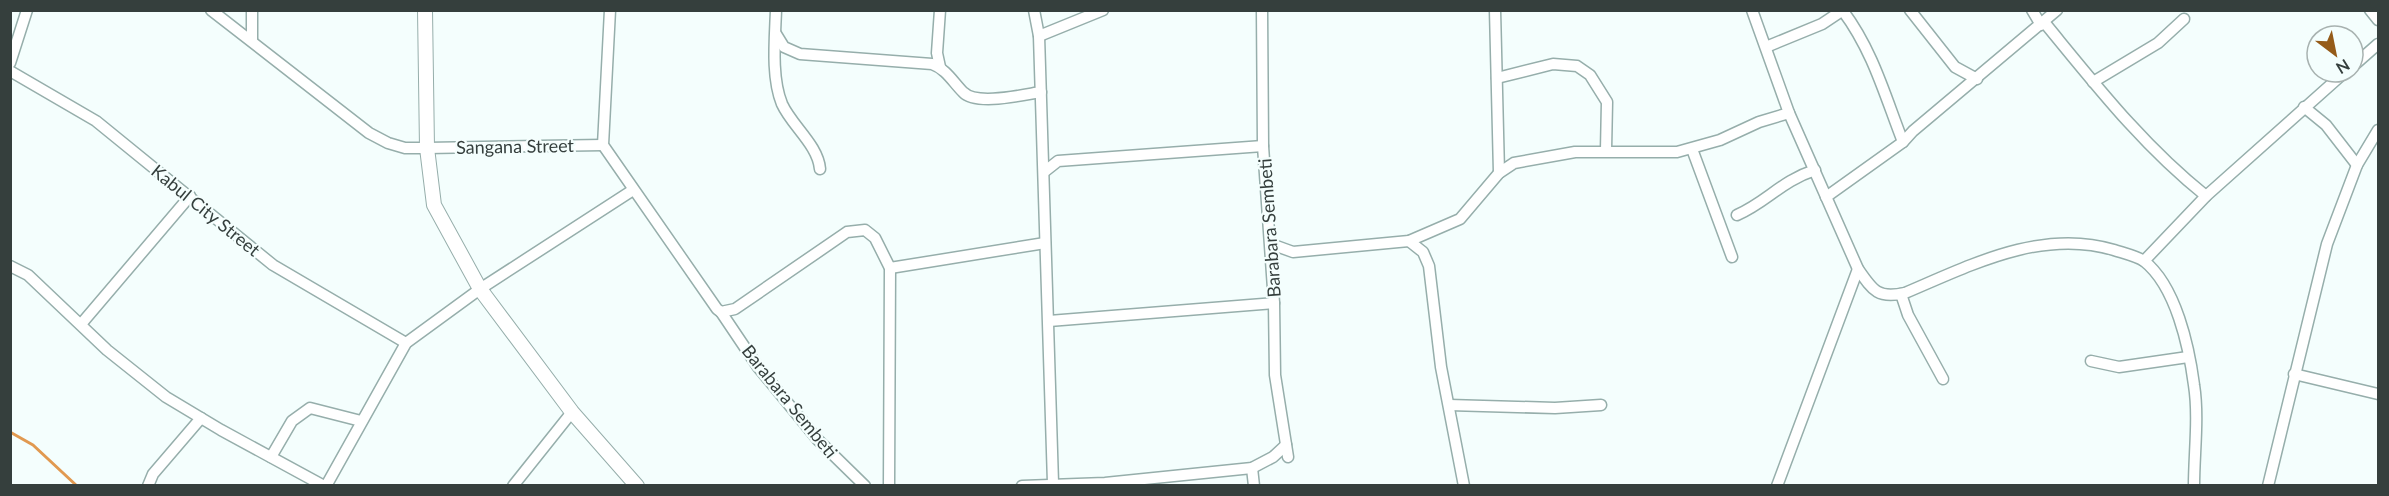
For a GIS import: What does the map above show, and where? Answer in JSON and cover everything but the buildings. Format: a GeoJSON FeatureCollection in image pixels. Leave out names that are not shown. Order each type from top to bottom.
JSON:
{"type":"FeatureCollection","features":[{"type":"Feature","properties":{"kind":"street"},"geometry":{"type":"LineString","coordinates":[[10,63],[27,10]]}},
{"type":"Feature","properties":{"kind":"street","name":"Sangana Street"},"geometry":{"type":"LineString","coordinates":[[211,10],[369,133],[388,143],[405,147],[427,148],[603,145]]}},
{"type":"Feature","properties":{"kind":"street"},"geometry":{"type":"LineString","coordinates":[[252,10],[252,41]]}},
{"type":"Feature","properties":{"kind":"street"},"geometry":{"type":"LineString","coordinates":[[425,10],[427,148],[434,205],[480,289],[572,412],[637,486]]}},
{"type":"Feature","properties":{"kind":"street"},"geometry":{"type":"LineString","coordinates":[[603,145],[610,10]]}},
{"type":"Feature","properties":{"kind":"street"},"geometry":{"type":"LineString","coordinates":[[776,10],[779,96],[789,116],[818,158],[820,169]]}},
{"type":"Feature","properties":{"kind":"street"},"geometry":{"type":"LineString","coordinates":[[940,10],[937,53],[940,67]]}},
{"type":"Feature","properties":{"kind":"street"},"geometry":{"type":"LineString","coordinates":[[1034,10],[1039,36],[1053,483]]}},
{"type":"Feature","properties":{"kind":"street"},"geometry":{"type":"LineString","coordinates":[[1039,36],[1103,10]]}},
{"type":"Feature","properties":{"kind":"street","name":"Barabara Sembeti"},"geometry":{"type":"LineString","coordinates":[[1022,486],[1053,483],[1106,483],[1252,468],[1287,451],[1275,375],[1271,244],[1263,146],[1262,10]]}},
{"type":"Feature","properties":{"kind":"street"},"geometry":{"type":"LineString","coordinates":[[1495,10],[1499,172]]}},
{"type":"Feature","properties":{"kind":"street"},"geometry":{"type":"LineString","coordinates":[[1752,10],[1789,113],[1858,269],[1872,290],[1888,297],[1901,294],[2008,251],[2037,246],[2093,244],[2144,261],[2164,286],[2178,312],[2195,387],[2194,486]]}},
{"type":"Feature","properties":{"kind":"street"},"geometry":{"type":"LineString","coordinates":[[1910,10],[1955,67],[1977,79]]}},
{"type":"Feature","properties":{"kind":"street"},"geometry":{"type":"LineString","coordinates":[[2032,10],[2146,141],[2178,174],[2206,196]]}},
{"type":"Feature","properties":{"kind":"street"},"geometry":{"type":"LineString","coordinates":[[1827,197],[1904,142],[1913,131],[2057,10]]}},
{"type":"Feature","properties":{"kind":"street"},"geometry":{"type":"LineString","coordinates":[[2370,10],[2379,20]]}},
{"type":"Feature","properties":{"kind":"street"},"geometry":{"type":"LineString","coordinates":[[1766,47],[1822,24],[1843,11],[1860,34],[1876,65],[1904,142]]}},
{"type":"Feature","properties":{"kind":"street"},"geometry":{"type":"LineString","coordinates":[[2093,82],[2158,43],[2184,19]]}},
{"type":"Feature","properties":{"kind":"street"},"geometry":{"type":"LineString","coordinates":[[776,33],[784,47],[800,54],[932,64],[940,67],[971,98],[1041,92]]}},
{"type":"Feature","properties":{"kind":"street"},"geometry":{"type":"LineString","coordinates":[[2365,56],[2379,44]]}},
{"type":"Feature","properties":{"kind":"street"},"geometry":{"type":"LineString","coordinates":[[1497,78],[1553,64],[1568,64],[1584,70],[1590,75],[1607,102],[1606,150]]}},
{"type":"Feature","properties":{"kind":"street","name":"Kabul City Street"},"geometry":{"type":"LineString","coordinates":[[10,71],[96,121],[273,266],[406,343]]}},
{"type":"Feature","properties":{"kind":"street"},"geometry":{"type":"LineString","coordinates":[[2144,261],[2206,196],[2331,84]]}},
{"type":"Feature","properties":{"kind":"street"},"geometry":{"type":"LineString","coordinates":[[2304,107],[2326,125],[2357,165]]}},
{"type":"Feature","properties":{"kind":"street"},"geometry":{"type":"LineString","coordinates":[[1271,244],[1283,251],[1293,252],[1409,241],[1460,219],[1499,172],[1514,163],[1575,152],[1606,150],[1652,154],[1692,149],[1789,113]]}},
{"type":"Feature","properties":{"kind":"street"},"geometry":{"type":"LineString","coordinates":[[2268,486],[2327,244],[2357,165],[2379,130]]}},
{"type":"Feature","properties":{"kind":"street","name":"Barabara Sembeti"},"geometry":{"type":"LineString","coordinates":[[603,145],[706,297],[721,312],[758,367],[818,440],[865,486]]}},
{"type":"Feature","properties":{"kind":"street"},"geometry":{"type":"LineString","coordinates":[[1044,172],[1058,161],[1263,146]]}},
{"type":"Feature","properties":{"kind":"street"},"geometry":{"type":"LineString","coordinates":[[1692,149],[1732,257]]}},
{"type":"Feature","properties":{"kind":"street"},"geometry":{"type":"LineString","coordinates":[[1737,215],[1756,207],[1776,188],[1815,170]]}},
{"type":"Feature","properties":{"kind":"street"},"geometry":{"type":"LineString","coordinates":[[10,266],[28,275],[82,323],[106,350],[158,390],[201,418],[325,486],[406,343],[480,289],[633,190]]}},
{"type":"Feature","properties":{"kind":"street"},"geometry":{"type":"LineString","coordinates":[[82,323],[190,196]]}},
{"type":"Feature","properties":{"kind":"street"},"geometry":{"type":"LineString","coordinates":[[721,312],[735,309],[847,231],[859,229],[875,238],[890,268],[889,486]]}},
{"type":"Feature","properties":{"kind":"street"},"geometry":{"type":"LineString","coordinates":[[1409,241],[1423,252],[1429,266],[1441,367],[1454,445],[1464,486]]}},
{"type":"Feature","properties":{"kind":"street"},"geometry":{"type":"LineString","coordinates":[[890,268],[1045,243]]}},
{"type":"Feature","properties":{"kind":"street"},"geometry":{"type":"LineString","coordinates":[[1777,486],[1858,269]]}},
{"type":"Feature","properties":{"kind":"street"},"geometry":{"type":"LineString","coordinates":[[1901,294],[1908,315],[1943,379]]}},
{"type":"Feature","properties":{"kind":"street"},"geometry":{"type":"LineString","coordinates":[[1049,321],[1274,303]]}},
{"type":"Feature","properties":{"kind":"street"},"geometry":{"type":"LineString","coordinates":[[2091,361],[2119,367],[2188,357]]}},
{"type":"Feature","properties":{"kind":"street"},"geometry":{"type":"LineString","coordinates":[[2294,374],[2379,394]]}},
{"type":"Feature","properties":{"kind":"street"},"geometry":{"type":"LineString","coordinates":[[1449,405],[1555,408],[1601,405]]}},
{"type":"Feature","properties":{"kind":"street"},"geometry":{"type":"LineString","coordinates":[[271,457],[292,421],[310,408],[362,422]]}},
{"type":"Feature","properties":{"kind":"street"},"geometry":{"type":"LineString","coordinates":[[513,486],[572,412]]}},
{"type":"Feature","properties":{"kind":"street"},"geometry":{"type":"LineString","coordinates":[[148,486],[153,474],[201,418]]}},
{"type":"Feature","properties":{"kind":"street"},"geometry":{"type":"LineString","coordinates":[[1252,468],[1254,486]]}},
{"type":"Feature","properties":{"kind":"waterway"},"geometry":{"type":"LineString","coordinates":[[10,432],[33,445],[77,486]]}}]}
